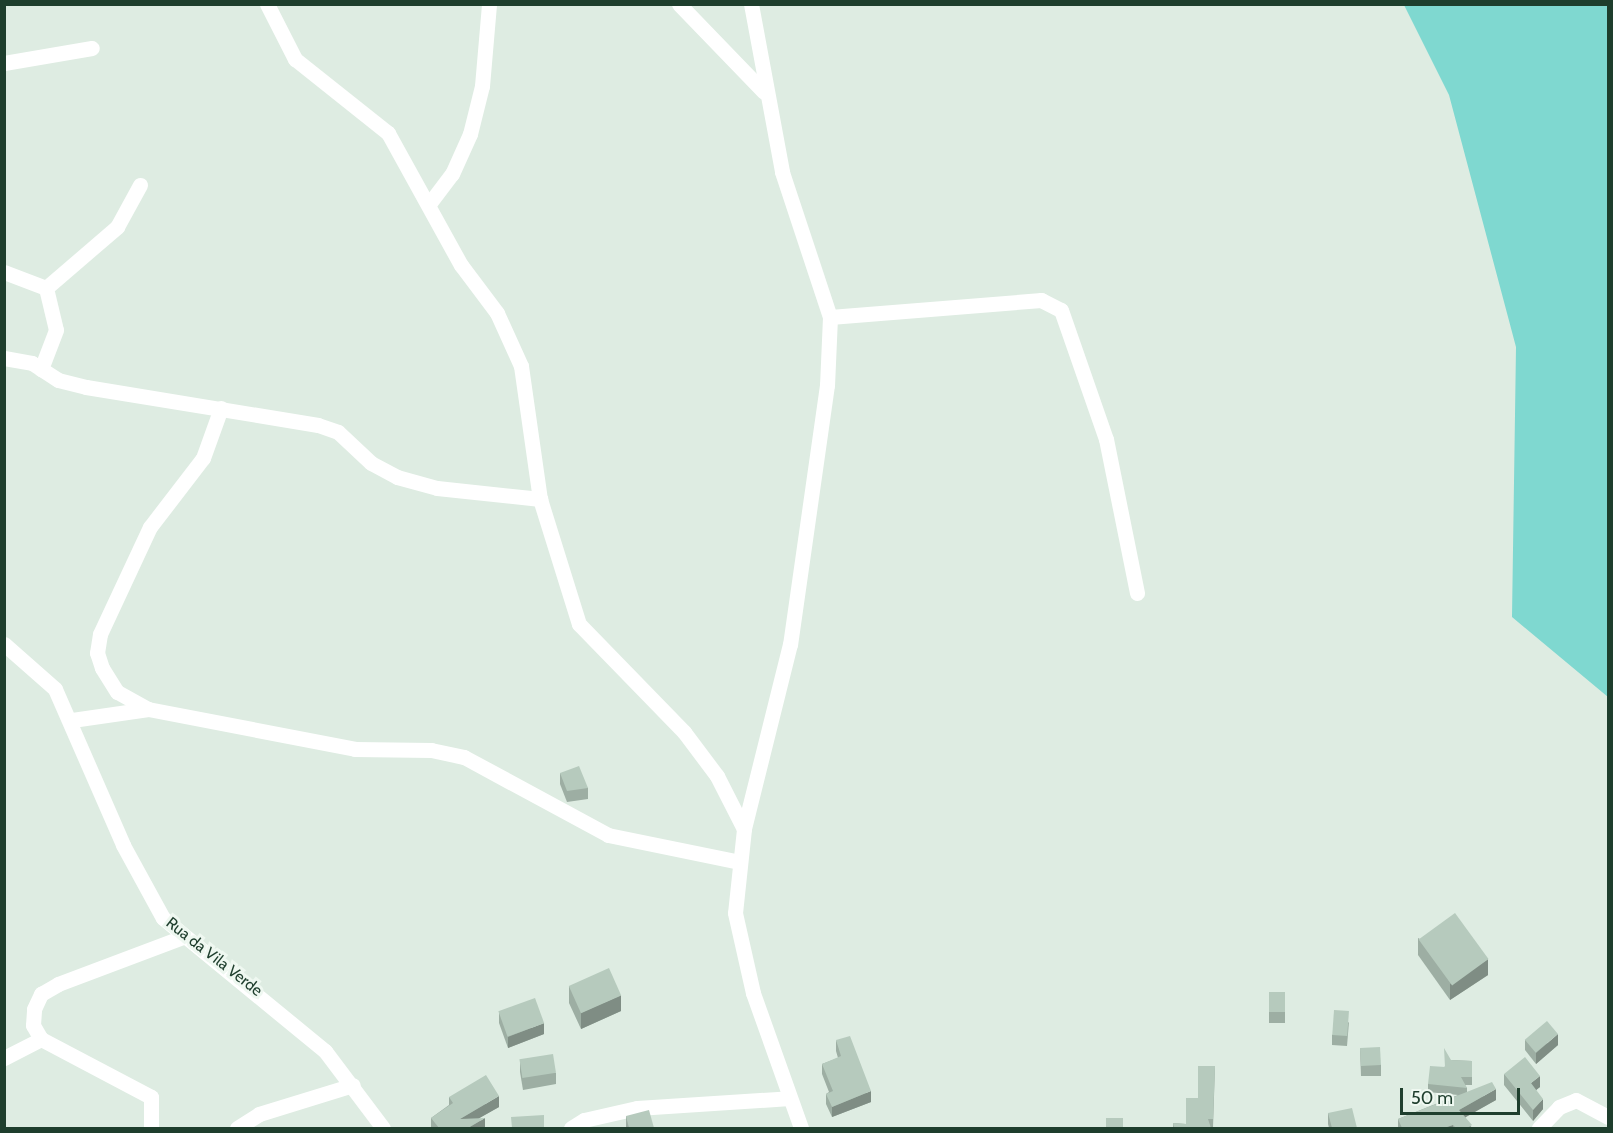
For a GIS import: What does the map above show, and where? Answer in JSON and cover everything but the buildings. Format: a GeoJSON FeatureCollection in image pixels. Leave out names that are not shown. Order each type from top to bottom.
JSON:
{"type":"FeatureCollection","features":[{"type":"Feature","properties":{"kind":"street"},"geometry":{"type":"LineString","coordinates":[[267,4],[296,59],[388,133],[461,265],[497,313],[521,366],[540,499],[579,624],[684,732],[717,776],[744,829]]}},
{"type":"Feature","properties":{"kind":"street"},"geometry":{"type":"LineString","coordinates":[[429,204],[452,174],[470,135],[482,86],[489,4]]}},
{"type":"Feature","properties":{"kind":"street"},"geometry":{"type":"LineString","coordinates":[[679,4],[764,92]]}},
{"type":"Feature","properties":{"kind":"street"},"geometry":{"type":"LineString","coordinates":[[752,4],[764,92],[782,172],[830,317],[827,385],[790,644],[744,829],[735,913],[743,956],[801,1128]]}},
{"type":"Feature","properties":{"kind":"street"},"geometry":{"type":"LineString","coordinates":[[4,63],[92,48]]}},
{"type":"Feature","properties":{"kind":"street"},"geometry":{"type":"LineString","coordinates":[[46,288],[117,227],[140,185]]}},
{"type":"Feature","properties":{"kind":"street"},"geometry":{"type":"LineString","coordinates":[[4,272],[46,288]]}},
{"type":"Feature","properties":{"kind":"street"},"geometry":{"type":"LineString","coordinates":[[41,369],[56,330],[46,288]]}},
{"type":"Feature","properties":{"kind":"street"},"geometry":{"type":"LineString","coordinates":[[830,317],[1041,300],[1061,310],[1106,439],[1137,593]]}},
{"type":"Feature","properties":{"kind":"street"},"geometry":{"type":"LineString","coordinates":[[4,358],[41,369],[86,387],[221,408],[338,432],[371,463],[397,477],[436,488],[540,499]]}},
{"type":"Feature","properties":{"kind":"street"},"geometry":{"type":"LineString","coordinates":[[221,408],[203,458],[150,527],[100,633],[96,653],[102,668],[117,692],[148,709],[355,749],[431,750],[464,757],[608,836],[739,862]]}},
{"type":"Feature","properties":{"kind":"street","name":"Rua da Vila Verde"},"geometry":{"type":"LineString","coordinates":[[4,644],[55,689],[72,720],[148,895],[183,937],[295,1023],[353,1085],[383,1128]]}},
{"type":"Feature","properties":{"kind":"street"},"geometry":{"type":"LineString","coordinates":[[72,720],[148,709]]}},
{"type":"Feature","properties":{"kind":"street"},"geometry":{"type":"LineString","coordinates":[[151,1128],[154,1107],[141,1088],[41,1039],[33,1025],[41,994],[183,937]]}},
{"type":"Feature","properties":{"kind":"street"},"geometry":{"type":"LineString","coordinates":[[4,1058],[41,1039]]}},
{"type":"Feature","properties":{"kind":"street"},"geometry":{"type":"LineString","coordinates":[[237,1128],[259,1114],[353,1085]]}},
{"type":"Feature","properties":{"kind":"street"},"geometry":{"type":"LineString","coordinates":[[571,1128],[584,1120],[637,1108],[790,1098]]}},
{"type":"Feature","properties":{"kind":"street"},"geometry":{"type":"LineString","coordinates":[[1539,1128],[1559,1107],[1576,1100],[1608,1117]]}},
{"type":"Feature","properties":{"kind":"water"},"geometry":{"type":"Polygon","coordinates":[[[1404,5],[1608,5],[1608,697],[1512,617],[1516,347],[1449,95],[1404,5]]]}}]}
